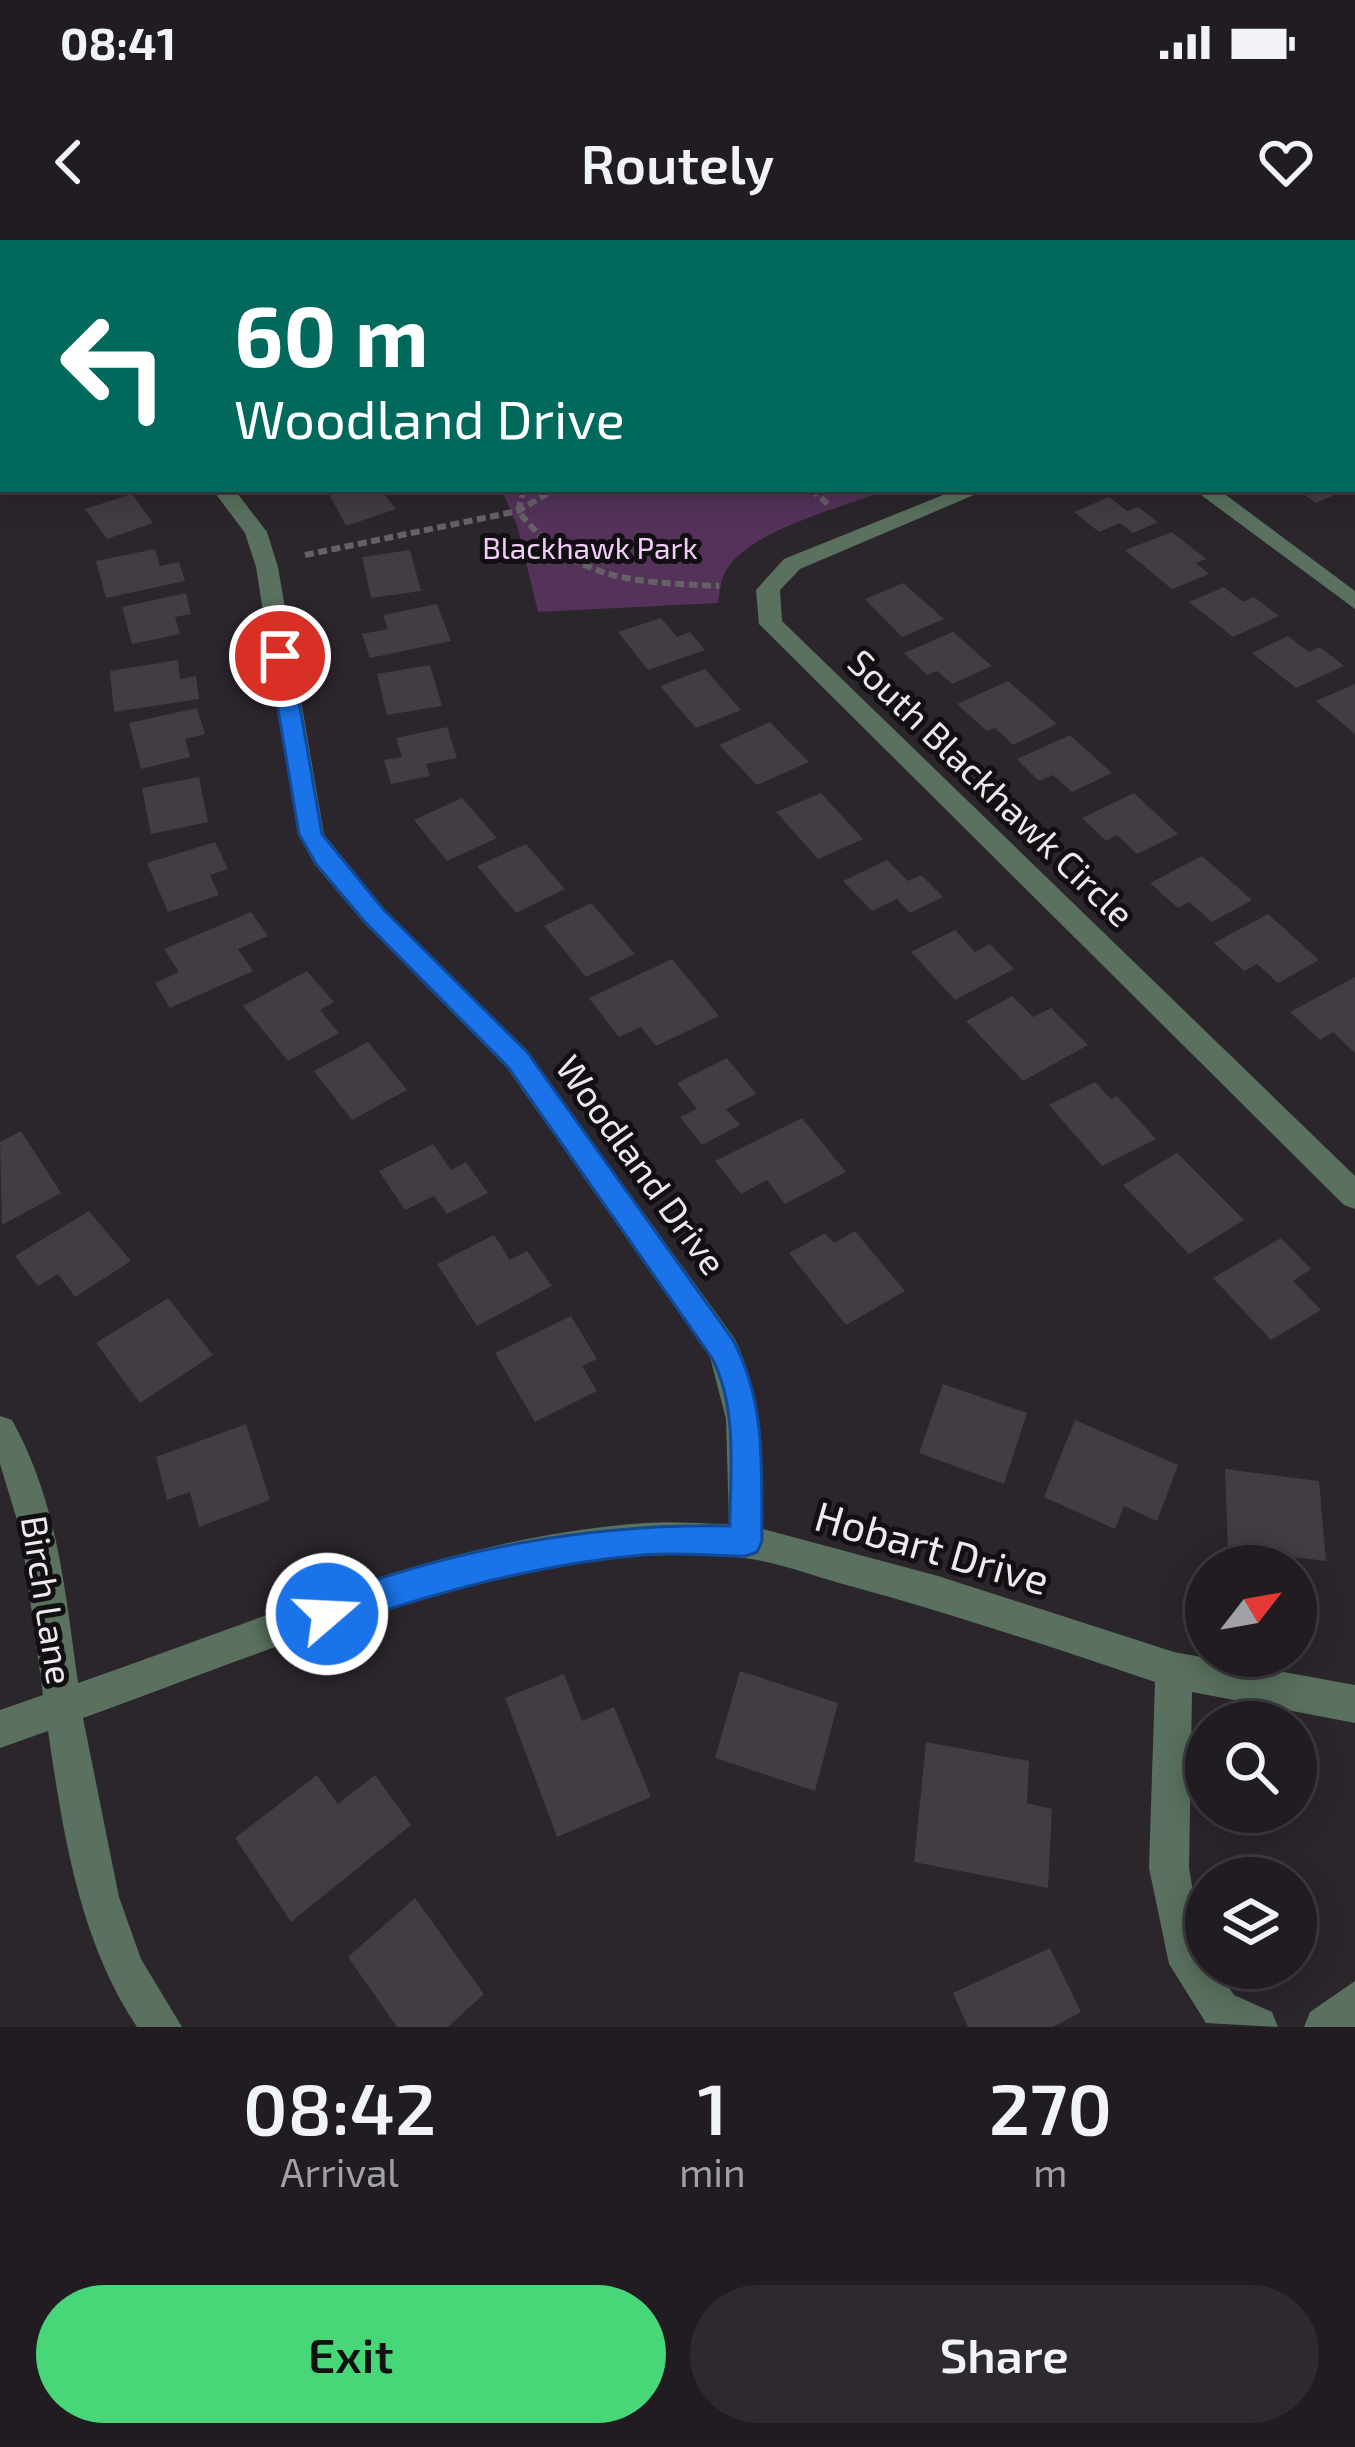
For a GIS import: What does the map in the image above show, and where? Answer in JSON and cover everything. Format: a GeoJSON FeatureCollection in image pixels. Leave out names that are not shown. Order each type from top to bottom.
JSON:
{"type":"FeatureCollection","features":[{"type":"Feature","properties":{"kind":"street","name":"Woodland Drive"},"geometry":{"type":"LineString","coordinates":[[225,492],[256,532],[267,567],[310,834],[345,884],[517,1060],[722,1349],[738,1378],[745,1420],[746,1541]]}},
{"type":"Feature","properties":{"kind":"street","name":"South Blackhawk Circle"},"geometry":{"type":"LineString","coordinates":[[970,492],[792,564],[768,584],[762,601],[772,624],[1355,1196]]}},
{"type":"Feature","properties":{"kind":"street"},"geometry":{"type":"LineString","coordinates":[[1208,492],[1355,602]]}},
{"type":"Feature","properties":{"kind":"street","name":"Birch Lane"},"geometry":{"type":"LineString","coordinates":[[0,1431],[20,1463],[39,1520],[64,1706],[99,1898],[127,1973],[160,2027]]}},
{"type":"Feature","properties":{"kind":"street","name":"Hobart Drive"},"geometry":{"type":"LineString","coordinates":[[0,1730],[414,1583],[647,1539],[746,1541],[938,1592],[1174,1670],[1355,1704]]}},
{"type":"Feature","properties":{"kind":"street"},"geometry":{"type":"LineString","coordinates":[[1174,1670],[1169,1868],[1189,1964],[1220,2009],[1257,2027]]}},
{"type":"Feature","properties":{"kind":"street"},"geometry":{"type":"LineString","coordinates":[[1325,2027],[1355,2001]]}},
{"type":"Feature","properties":{"kind":"path"},"geometry":{"type":"LineString","coordinates":[[523,492],[518,511],[535,536],[580,568],[615,580],[719,586]]}},
{"type":"Feature","properties":{"kind":"path"},"geometry":{"type":"LineString","coordinates":[[305,555],[518,511],[550,492]]}},
{"type":"Feature","properties":{"kind":"path"},"geometry":{"type":"LineString","coordinates":[[814,492],[831,507]]}},
{"type":"Feature","properties":{"kind":"green space","name":"Blackhawk Park"},"geometry":{"type":"Polygon","coordinates":[[[502,492],[873,495],[790,525],[749,547],[724,575],[718,603],[538,612],[517,525],[502,492]]]}},
{"type":"Feature","properties":{"kind":"building"},"geometry":{"type":"Polygon","coordinates":[[[382,492],[396,509],[346,526],[329,494],[382,492]]]}},
{"type":"Feature","properties":{"kind":"building"},"geometry":{"type":"Polygon","coordinates":[[[1300,492],[1341,492],[1316,503],[1300,492]]]}},
{"type":"Feature","properties":{"kind":"building"},"geometry":{"type":"Polygon","coordinates":[[[132,494],[153,523],[107,539],[85,509],[132,494]]]}},
{"type":"Feature","properties":{"kind":"building"},"geometry":{"type":"Polygon","coordinates":[[[1109,497],[1127,511],[1138,507],[1158,522],[1133,533],[1120,523],[1099,532],[1074,512],[1109,497]]]}},
{"type":"Feature","properties":{"kind":"building"},"geometry":{"type":"Polygon","coordinates":[[[1172,532],[1206,559],[1196,563],[1209,574],[1172,589],[1125,550],[1172,532]]]}},
{"type":"Feature","properties":{"kind":"building"},"geometry":{"type":"Polygon","coordinates":[[[155,549],[160,566],[179,562],[185,581],[106,598],[96,561],[155,549]]]}},
{"type":"Feature","properties":{"kind":"building"},"geometry":{"type":"Polygon","coordinates":[[[410,550],[421,591],[371,598],[362,557],[410,550]]]}},
{"type":"Feature","properties":{"kind":"building"},"geometry":{"type":"Polygon","coordinates":[[[903,583],[944,619],[902,637],[865,599],[903,583]]]}},
{"type":"Feature","properties":{"kind":"building"},"geometry":{"type":"Polygon","coordinates":[[[1224,587],[1243,602],[1254,597],[1279,616],[1233,637],[1189,602],[1224,587]]]}},
{"type":"Feature","properties":{"kind":"building"},"geometry":{"type":"Polygon","coordinates":[[[186,593],[191,614],[175,617],[180,634],[132,644],[122,607],[186,593]]]}},
{"type":"Feature","properties":{"kind":"building"},"geometry":{"type":"Polygon","coordinates":[[[437,604],[451,641],[370,658],[362,634],[388,629],[383,615],[437,604]]]}},
{"type":"Feature","properties":{"kind":"building"},"geometry":{"type":"Polygon","coordinates":[[[661,618],[677,637],[690,632],[705,650],[648,670],[618,632],[661,618]]]}},
{"type":"Feature","properties":{"kind":"building"},"geometry":{"type":"Polygon","coordinates":[[[953,632],[992,666],[952,684],[937,671],[927,675],[904,653],[953,632]]]}},
{"type":"Feature","properties":{"kind":"building"},"geometry":{"type":"Polygon","coordinates":[[[1288,636],[1309,652],[1320,647],[1344,666],[1296,688],[1252,653],[1288,636]]]}},
{"type":"Feature","properties":{"kind":"building"},"geometry":{"type":"Polygon","coordinates":[[[178,660],[180,679],[196,676],[199,699],[114,712],[110,671],[178,660]]]}},
{"type":"Feature","properties":{"kind":"building"},"geometry":{"type":"Polygon","coordinates":[[[430,665],[442,706],[387,715],[377,674],[430,665]]]}},
{"type":"Feature","properties":{"kind":"building"},"geometry":{"type":"Polygon","coordinates":[[[705,669],[741,710],[696,728],[660,686],[705,669]]]}},
{"type":"Feature","properties":{"kind":"building"},"geometry":{"type":"Polygon","coordinates":[[[1008,681],[1057,724],[1013,745],[995,728],[987,731],[957,704],[1008,681]]]}},
{"type":"Feature","properties":{"kind":"building"},"geometry":{"type":"Polygon","coordinates":[[[1355,684],[1355,734],[1316,701],[1355,684]]]}},
{"type":"Feature","properties":{"kind":"building"},"geometry":{"type":"Polygon","coordinates":[[[197,708],[205,734],[185,739],[190,757],[141,769],[129,723],[197,708]]]}},
{"type":"Feature","properties":{"kind":"building"},"geometry":{"type":"Polygon","coordinates":[[[770,722],[809,762],[757,785],[719,745],[770,722]]]}},
{"type":"Feature","properties":{"kind":"building"},"geometry":{"type":"Polygon","coordinates":[[[447,727],[457,758],[426,764],[430,776],[391,784],[384,760],[402,757],[396,738],[447,727]]]}},
{"type":"Feature","properties":{"kind":"building"},"geometry":{"type":"Polygon","coordinates":[[[1070,735],[1112,773],[1072,792],[1053,775],[1039,781],[1017,759],[1070,735]]]}},
{"type":"Feature","properties":{"kind":"building"},"geometry":{"type":"Polygon","coordinates":[[[199,777],[208,822],[151,834],[142,788],[199,777]]]}},
{"type":"Feature","properties":{"kind":"building"},"geometry":{"type":"Polygon","coordinates":[[[821,793],[863,839],[818,859],[776,812],[821,793]]]}},
{"type":"Feature","properties":{"kind":"building"},"geometry":{"type":"Polygon","coordinates":[[[1134,793],[1178,834],[1137,854],[1117,835],[1106,841],[1082,818],[1134,793]]]}},
{"type":"Feature","properties":{"kind":"building"},"geometry":{"type":"Polygon","coordinates":[[[462,798],[497,838],[447,861],[414,820],[462,798]]]}},
{"type":"Feature","properties":{"kind":"building"},"geometry":{"type":"Polygon","coordinates":[[[215,842],[228,869],[210,875],[219,895],[168,912],[147,863],[215,842]]]}},
{"type":"Feature","properties":{"kind":"building"},"geometry":{"type":"Polygon","coordinates":[[[526,844],[565,889],[516,913],[477,866],[526,844]]]}},
{"type":"Feature","properties":{"kind":"building"},"geometry":{"type":"Polygon","coordinates":[[[1202,856],[1252,900],[1212,922],[1189,902],[1178,908],[1150,883],[1202,856]]]}},
{"type":"Feature","properties":{"kind":"building"},"geometry":{"type":"Polygon","coordinates":[[[887,860],[908,881],[921,875],[943,897],[910,913],[897,899],[872,911],[843,881],[887,860]]]}},
{"type":"Feature","properties":{"kind":"building"},"geometry":{"type":"Polygon","coordinates":[[[591,903],[635,954],[586,977],[544,926],[591,903]]]}},
{"type":"Feature","properties":{"kind":"building"},"geometry":{"type":"Polygon","coordinates":[[[251,912],[268,936],[238,949],[253,971],[170,1008],[155,983],[179,972],[164,949],[251,912]]]}},
{"type":"Feature","properties":{"kind":"building"},"geometry":{"type":"Polygon","coordinates":[[[1268,914],[1319,960],[1278,983],[1257,964],[1244,971],[1214,943],[1268,914]]]}},
{"type":"Feature","properties":{"kind":"building"},"geometry":{"type":"Polygon","coordinates":[[[955,930],[975,952],[990,944],[1014,969],[955,1000],[911,952],[955,930]]]}},
{"type":"Feature","properties":{"kind":"building"},"geometry":{"type":"Polygon","coordinates":[[[672,959],[719,1016],[656,1046],[641,1027],[619,1037],[589,998],[672,959]]]}},
{"type":"Feature","properties":{"kind":"building"},"geometry":{"type":"Polygon","coordinates":[[[307,971],[334,1002],[320,1010],[339,1033],[288,1061],[243,1006],[307,971]]]}},
{"type":"Feature","properties":{"kind":"building"},"geometry":{"type":"Polygon","coordinates":[[[1355,977],[1355,1053],[1333,1032],[1320,1040],[1290,1012],[1355,977]]]}},
{"type":"Feature","properties":{"kind":"building"},"geometry":{"type":"Polygon","coordinates":[[[1012,996],[1033,1017],[1051,1008],[1088,1045],[1023,1081],[966,1021],[1012,996]]]}},
{"type":"Feature","properties":{"kind":"building"},"geometry":{"type":"Polygon","coordinates":[[[368,1042],[407,1090],[352,1120],[314,1071],[368,1042]]]}},
{"type":"Feature","properties":{"kind":"building"},"geometry":{"type":"Polygon","coordinates":[[[727,1058],[756,1094],[726,1109],[740,1125],[702,1145],[680,1117],[697,1109],[677,1083],[727,1058]]]}},
{"type":"Feature","properties":{"kind":"building"},"geometry":{"type":"Polygon","coordinates":[[[1095,1082],[1111,1099],[1117,1096],[1156,1139],[1102,1166],[1049,1105],[1095,1082]]]}},
{"type":"Feature","properties":{"kind":"building"},"geometry":{"type":"Polygon","coordinates":[[[802,1118],[846,1172],[785,1204],[767,1180],[741,1194],[715,1161],[802,1118]]]}},
{"type":"Feature","properties":{"kind":"building"},"geometry":{"type":"Polygon","coordinates":[[[21,1131],[61,1193],[2,1225],[0,1142],[21,1131]]]}},
{"type":"Feature","properties":{"kind":"building"},"geometry":{"type":"Polygon","coordinates":[[[433,1144],[451,1170],[466,1162],[488,1193],[447,1214],[434,1196],[405,1210],[379,1171],[433,1144]]]}},
{"type":"Feature","properties":{"kind":"building"},"geometry":{"type":"Polygon","coordinates":[[[1177,1153],[1244,1220],[1189,1254],[1123,1185],[1177,1153]]]}},
{"type":"Feature","properties":{"kind":"building"},"geometry":{"type":"Polygon","coordinates":[[[89,1211],[131,1261],[75,1297],[58,1274],[38,1286],[15,1256],[89,1211]]]}},
{"type":"Feature","properties":{"kind":"building"},"geometry":{"type":"Polygon","coordinates":[[[855,1231],[905,1291],[846,1325],[789,1253],[825,1233],[834,1243],[855,1231]]]}},
{"type":"Feature","properties":{"kind":"building"},"geometry":{"type":"Polygon","coordinates":[[[494,1235],[510,1260],[527,1251],[552,1286],[477,1326],[437,1264],[494,1235]]]}},
{"type":"Feature","properties":{"kind":"building"},"geometry":{"type":"Polygon","coordinates":[[[1281,1238],[1311,1269],[1293,1281],[1321,1310],[1271,1340],[1213,1278],[1281,1238]]]}},
{"type":"Feature","properties":{"kind":"building"},"geometry":{"type":"Polygon","coordinates":[[[168,1298],[213,1355],[140,1403],[96,1343],[168,1298]]]}},
{"type":"Feature","properties":{"kind":"building"},"geometry":{"type":"Polygon","coordinates":[[[571,1316],[597,1359],[582,1366],[597,1391],[535,1422],[495,1353],[571,1316]]]}},
{"type":"Feature","properties":{"kind":"building"},"geometry":{"type":"Polygon","coordinates":[[[943,1384],[1027,1413],[1004,1484],[919,1453],[943,1384]]]}},
{"type":"Feature","properties":{"kind":"building"},"geometry":{"type":"Polygon","coordinates":[[[1075,1420],[1178,1465],[1157,1521],[1124,1506],[1115,1529],[1044,1497],[1075,1420]]]}},
{"type":"Feature","properties":{"kind":"building"},"geometry":{"type":"Polygon","coordinates":[[[246,1424],[270,1500],[199,1527],[190,1492],[167,1500],[156,1457],[246,1424]]]}},
{"type":"Feature","properties":{"kind":"building"},"geometry":{"type":"Polygon","coordinates":[[[1225,1469],[1319,1481],[1326,1561],[1317,1560],[1317,1545],[1228,1545],[1225,1469]]]}},
{"type":"Feature","properties":{"kind":"building"},"geometry":{"type":"Polygon","coordinates":[[[740,1671],[838,1703],[815,1791],[715,1758],[740,1671]]]}},
{"type":"Feature","properties":{"kind":"building"},"geometry":{"type":"Polygon","coordinates":[[[564,1674],[582,1721],[614,1707],[651,1797],[557,1837],[505,1698],[564,1674]]]}},
{"type":"Feature","properties":{"kind":"building"},"geometry":{"type":"Polygon","coordinates":[[[926,1742],[1029,1761],[1027,1803],[1052,1809],[1048,1888],[914,1862],[926,1742]]]}},
{"type":"Feature","properties":{"kind":"building"},"geometry":{"type":"Polygon","coordinates":[[[317,1775],[338,1804],[375,1775],[411,1825],[291,1922],[235,1838],[317,1775]]]}},
{"type":"Feature","properties":{"kind":"building"},"geometry":{"type":"Polygon","coordinates":[[[415,1898],[484,1994],[448,2027],[397,2027],[348,1957],[415,1898]]]}},
{"type":"Feature","properties":{"kind":"building"},"geometry":{"type":"Polygon","coordinates":[[[1050,1948],[1081,2012],[1053,2027],[968,2027],[953,1993],[1050,1948]]]}},
{"type":"Feature","properties":{"kind":"route"},"geometry":{"type":"LineString","coordinates":[[280,656],[310,834],[374,916],[517,1060],[702,1317],[738,1378],[745,1420],[746,1541],[647,1539],[580,1548],[414,1583],[327,1614]]}}]}
